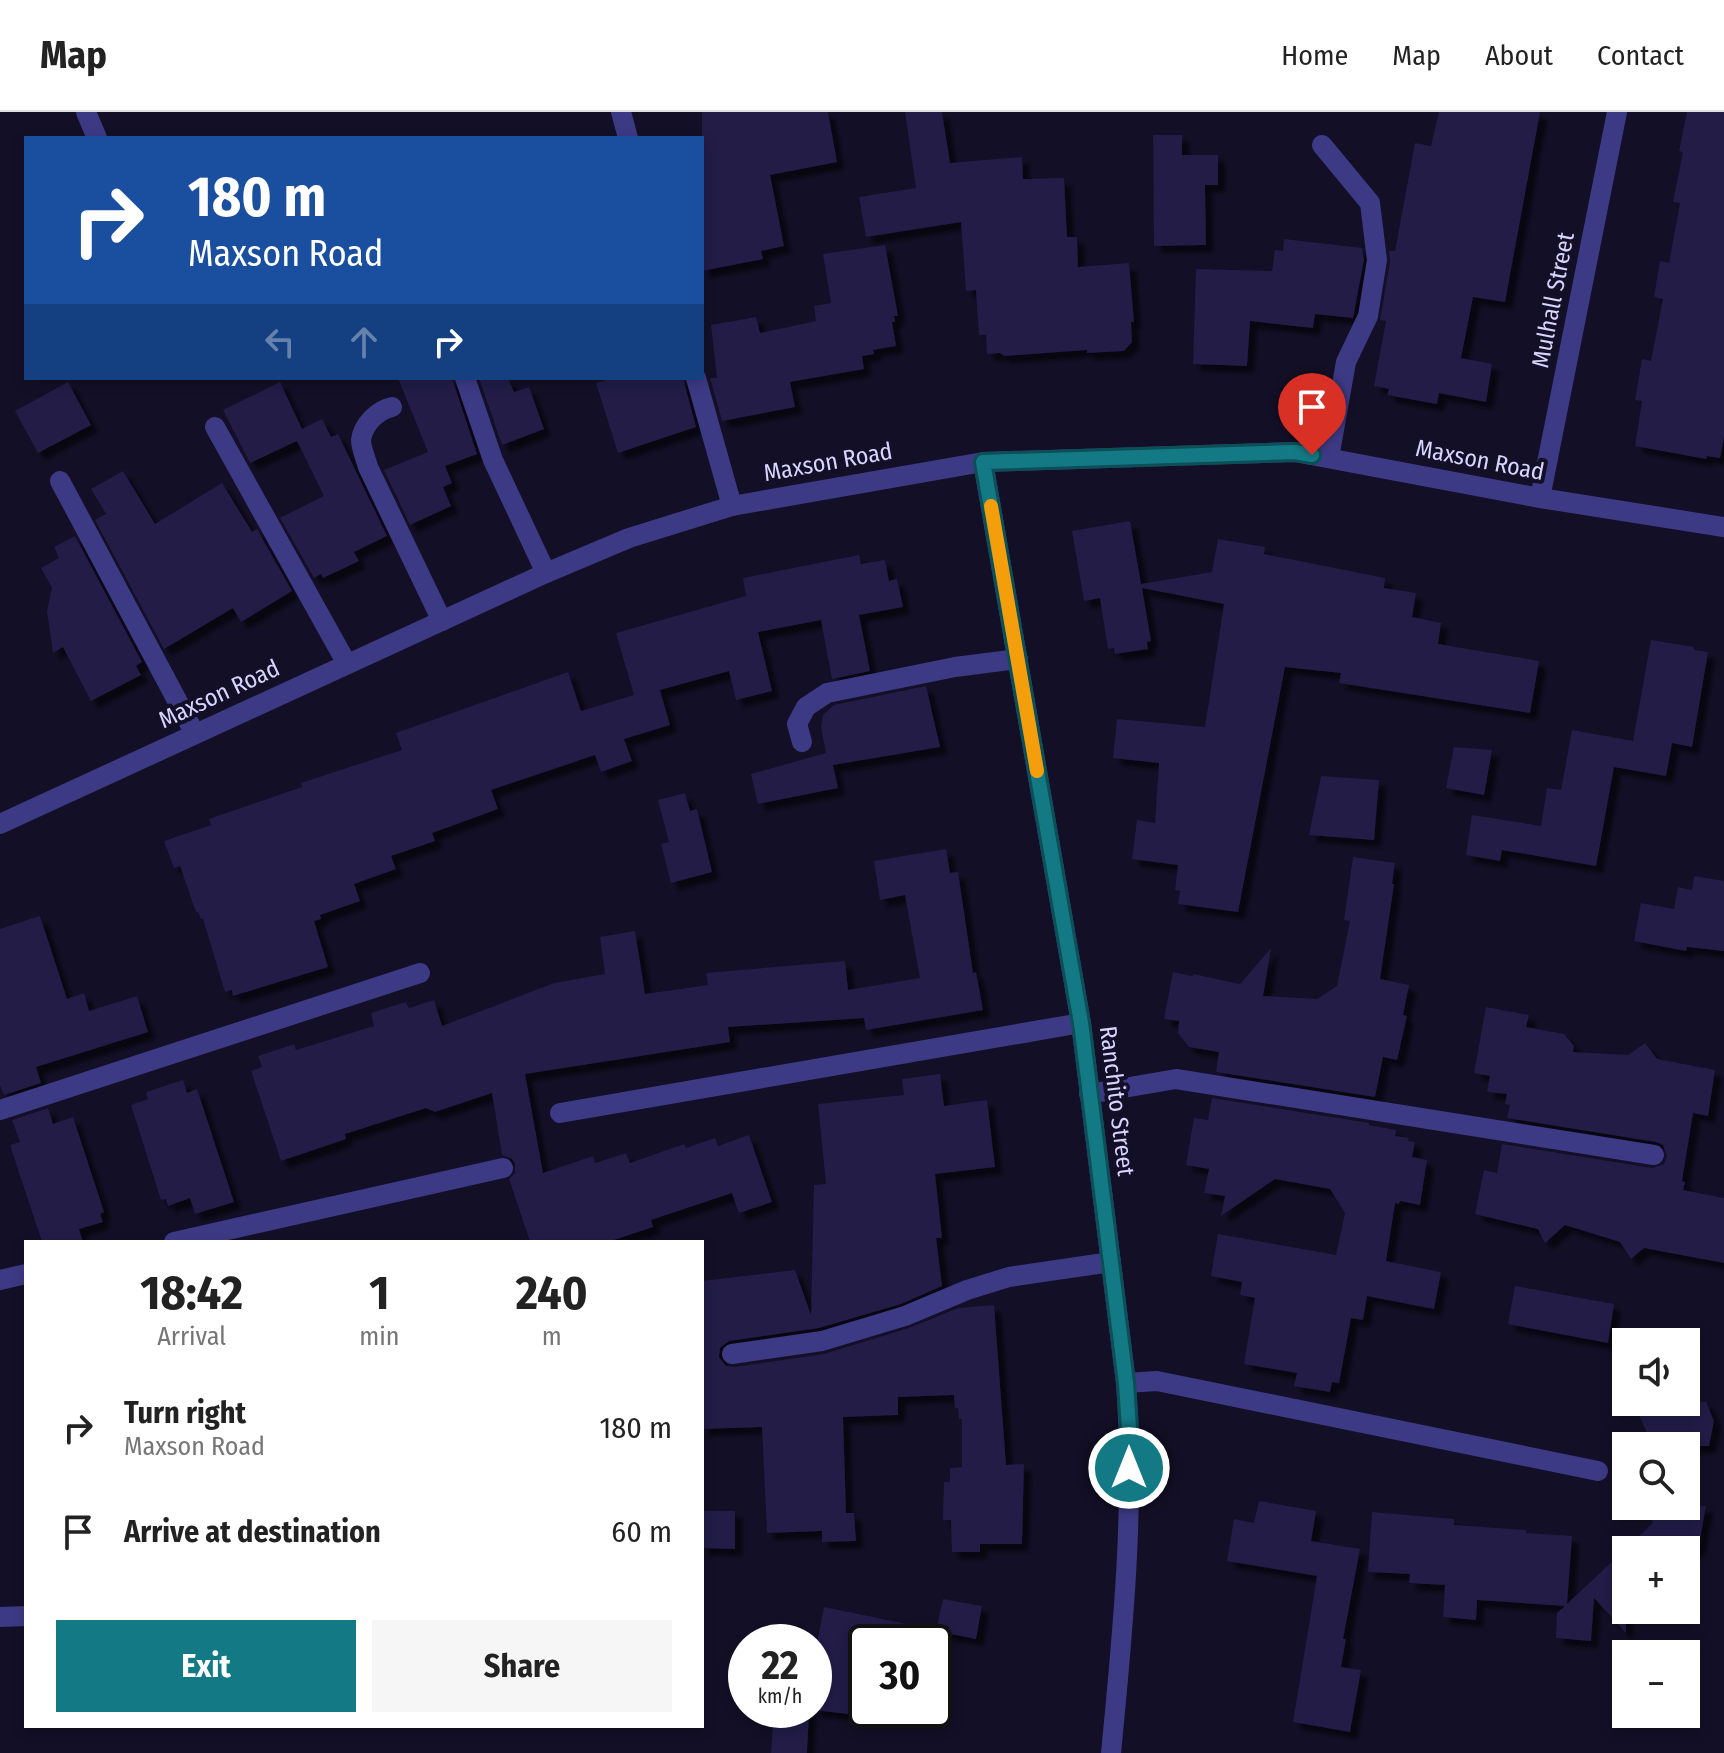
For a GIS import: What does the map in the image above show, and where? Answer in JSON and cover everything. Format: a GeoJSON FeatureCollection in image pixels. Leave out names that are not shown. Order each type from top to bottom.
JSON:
{"type":"FeatureCollection","features":[{"type":"Feature","properties":{"kind":"street"},"geometry":{"type":"LineString","coordinates":[[86,112],[96,136]]}},
{"type":"Feature","properties":{"kind":"street"},"geometry":{"type":"LineString","coordinates":[[621,112],[627,136]]}},
{"type":"Feature","properties":{"kind":"street","name":"Mulhall Street"},"geometry":{"type":"LineString","coordinates":[[1540,498],[1617,112]]}},
{"type":"Feature","properties":{"kind":"street"},"geometry":{"type":"LineString","coordinates":[[1322,145],[1370,203],[1377,260],[1368,316],[1346,362],[1329,458]]}},
{"type":"Feature","properties":{"kind":"street"},"geometry":{"type":"LineString","coordinates":[[466,380],[493,460],[546,573]]}},
{"type":"Feature","properties":{"kind":"street"},"geometry":{"type":"LineString","coordinates":[[697,380],[732,506]]}},
{"type":"Feature","properties":{"kind":"street"},"geometry":{"type":"LineString","coordinates":[[392,407],[381,409],[367,424],[361,440],[368,467],[442,621]]}},
{"type":"Feature","properties":{"kind":"street"},"geometry":{"type":"LineString","coordinates":[[215,427],[347,664]]}},
{"type":"Feature","properties":{"kind":"street","name":"Maxson Road"},"geometry":{"type":"LineString","coordinates":[[0,824],[546,573],[629,538],[732,506],[983,462],[1295,452],[1540,498],[1724,527]]}},
{"type":"Feature","properties":{"kind":"street","name":"Ranchito Street"},"geometry":{"type":"LineString","coordinates":[[983,462],[1081,1023],[1126,1383],[1130,1443],[1125,1571],[1111,1753]]}},
{"type":"Feature","properties":{"kind":"street"},"geometry":{"type":"LineString","coordinates":[[60,481],[195,734]]}},
{"type":"Feature","properties":{"kind":"street"},"geometry":{"type":"LineString","coordinates":[[802,742],[797,724],[806,707],[827,693],[955,667],[1018,659]]}},
{"type":"Feature","properties":{"kind":"street"},"geometry":{"type":"LineString","coordinates":[[0,1110],[420,973]]}},
{"type":"Feature","properties":{"kind":"street"},"geometry":{"type":"LineString","coordinates":[[560,1113],[1081,1023]]}},
{"type":"Feature","properties":{"kind":"street"},"geometry":{"type":"LineString","coordinates":[[1089,1094],[1176,1079],[1654,1155]]}},
{"type":"Feature","properties":{"kind":"street"},"geometry":{"type":"LineString","coordinates":[[183,1240],[503,1168]]}},
{"type":"Feature","properties":{"kind":"street"},"geometry":{"type":"LineString","coordinates":[[732,1354],[822,1341],[905,1316],[967,1290],[1009,1277],[1111,1262]]}},
{"type":"Feature","properties":{"kind":"street"},"geometry":{"type":"LineString","coordinates":[[0,1280],[24,1274]]}},
{"type":"Feature","properties":{"kind":"street"},"geometry":{"type":"LineString","coordinates":[[1126,1383],[1157,1381],[1598,1471]]}},
{"type":"Feature","properties":{"kind":"street"},"geometry":{"type":"LineString","coordinates":[[0,1617],[24,1616]]}},
{"type":"Feature","properties":{"kind":"building"},"geometry":{"type":"Polygon","coordinates":[[[702,112],[828,112],[837,162],[770,175],[784,246],[761,251],[763,259],[704,271],[702,112]]]}},
{"type":"Feature","properties":{"kind":"building"},"geometry":{"type":"Polygon","coordinates":[[[905,112],[942,112],[950,163],[1022,157],[1023,179],[1064,178],[1067,237],[1077,237],[1078,267],[1129,263],[1134,322],[1131,322],[1132,342],[1124,351],[987,354],[986,335],[979,335],[976,290],[966,291],[961,222],[866,237],[859,197],[916,188],[905,112]]]}},
{"type":"Feature","properties":{"kind":"building"},"geometry":{"type":"Polygon","coordinates":[[[1439,112],[1540,112],[1505,302],[1473,297],[1461,358],[1492,364],[1486,402],[1439,393],[1437,404],[1387,395],[1389,389],[1374,386],[1386,321],[1380,320],[1390,262],[1389,251],[1395,251],[1415,143],[1431,146],[1439,112]]]}},
{"type":"Feature","properties":{"kind":"building"},"geometry":{"type":"Polygon","coordinates":[[[1687,112],[1724,112],[1724,437],[1720,458],[1707,456],[1706,459],[1635,446],[1642,401],[1635,400],[1642,359],[1651,361],[1663,299],[1654,297],[1660,261],[1669,263],[1680,203],[1673,202],[1687,112]]]}},
{"type":"Feature","properties":{"kind":"building"},"geometry":{"type":"Polygon","coordinates":[[[1153,135],[1182,135],[1182,155],[1218,155],[1218,185],[1205,185],[1206,245],[1154,246],[1153,135]]]}},
{"type":"Feature","properties":{"kind":"building"},"geometry":{"type":"Polygon","coordinates":[[[1284,239],[1362,248],[1364,260],[1353,318],[1315,314],[1313,328],[1250,321],[1247,366],[1193,364],[1196,269],[1272,271],[1275,250],[1283,251],[1284,239]]]}},
{"type":"Feature","properties":{"kind":"building"},"geometry":{"type":"Polygon","coordinates":[[[885,245],[898,316],[894,316],[895,322],[892,322],[896,346],[873,350],[874,354],[862,356],[864,369],[790,382],[795,407],[722,421],[710,378],[717,378],[711,325],[756,317],[760,333],[816,321],[814,306],[831,303],[823,254],[885,245]]]}},
{"type":"Feature","properties":{"kind":"building"},"geometry":{"type":"Polygon","coordinates":[[[399,380],[453,380],[477,454],[445,466],[452,483],[443,487],[451,506],[410,525],[384,470],[428,452],[399,380]]]}},
{"type":"Feature","properties":{"kind":"building"},"geometry":{"type":"Polygon","coordinates":[[[480,380],[509,380],[514,392],[529,387],[544,429],[502,445],[480,380]]]}},
{"type":"Feature","properties":{"kind":"building"},"geometry":{"type":"Polygon","coordinates":[[[607,380],[684,380],[696,427],[618,453],[596,383],[607,380]]]}},
{"type":"Feature","properties":{"kind":"building"},"geometry":{"type":"Polygon","coordinates":[[[68,382],[91,425],[38,453],[15,411],[68,382]]]}},
{"type":"Feature","properties":{"kind":"building"},"geometry":{"type":"Polygon","coordinates":[[[280,382],[302,429],[322,419],[331,437],[338,434],[387,536],[354,552],[359,561],[323,578],[321,574],[314,578],[280,518],[324,496],[297,441],[250,463],[223,410],[280,382]]]}},
{"type":"Feature","properties":{"kind":"building"},"geometry":{"type":"Polygon","coordinates":[[[123,471],[155,524],[222,483],[252,532],[257,529],[292,591],[241,622],[233,608],[164,649],[95,520],[106,514],[91,489],[123,471]]]}},
{"type":"Feature","properties":{"kind":"building"},"geometry":{"type":"Polygon","coordinates":[[[1130,521],[1141,584],[1212,572],[1218,539],[1265,547],[1264,554],[1385,578],[1384,588],[1416,593],[1412,617],[1441,623],[1438,644],[1539,661],[1530,713],[1339,683],[1341,673],[1285,667],[1238,912],[1178,904],[1180,891],[1175,890],[1178,865],[1132,859],[1137,820],[1155,823],[1159,763],[1113,758],[1117,719],[1205,727],[1224,604],[1142,588],[1151,641],[1147,642],[1148,649],[1115,654],[1114,648],[1108,649],[1100,598],[1084,601],[1072,531],[1130,521]]]}},
{"type":"Feature","properties":{"kind":"building"},"geometry":{"type":"Polygon","coordinates":[[[75,536],[142,662],[136,666],[141,675],[91,701],[63,647],[53,653],[47,611],[52,588],[41,568],[59,558],[54,547],[75,536]]]}},
{"type":"Feature","properties":{"kind":"building"},"geometry":{"type":"Polygon","coordinates":[[[859,555],[861,564],[885,560],[889,581],[897,579],[903,607],[859,615],[870,671],[832,679],[821,620],[758,632],[772,691],[736,700],[729,671],[660,690],[670,725],[624,739],[632,761],[601,772],[595,755],[491,790],[498,809],[432,833],[435,841],[391,856],[396,869],[354,884],[360,901],[320,915],[321,919],[314,921],[328,967],[233,996],[232,990],[225,992],[203,919],[196,912],[180,866],[174,868],[164,841],[211,825],[209,819],[302,787],[301,783],[402,750],[396,733],[568,672],[581,711],[634,695],[616,633],[746,596],[743,578],[859,555]]]}},
{"type":"Feature","properties":{"kind":"building"},"geometry":{"type":"Polygon","coordinates":[[[1651,640],[1708,652],[1692,747],[1672,743],[1666,776],[1614,767],[1596,866],[1502,850],[1500,861],[1466,855],[1472,815],[1541,826],[1547,788],[1561,790],[1572,730],[1633,741],[1651,640]]]}},
{"type":"Feature","properties":{"kind":"building"},"geometry":{"type":"Polygon","coordinates":[[[926,686],[940,747],[833,765],[838,788],[758,804],[751,774],[826,753],[821,728],[823,715],[834,705],[926,686]]]}},
{"type":"Feature","properties":{"kind":"building"},"geometry":{"type":"Polygon","coordinates":[[[1454,747],[1492,750],[1484,795],[1446,788],[1454,747]]]}},
{"type":"Feature","properties":{"kind":"building"},"geometry":{"type":"Polygon","coordinates":[[[1321,776],[1379,780],[1374,840],[1309,835],[1321,776]]]}},
{"type":"Feature","properties":{"kind":"building"},"geometry":{"type":"Polygon","coordinates":[[[685,793],[690,811],[697,809],[712,872],[671,883],[661,844],[669,842],[658,800],[685,793]]]}},
{"type":"Feature","properties":{"kind":"building"},"geometry":{"type":"Polygon","coordinates":[[[946,849],[950,873],[958,872],[973,973],[976,972],[983,1010],[866,1030],[864,1018],[728,1027],[730,1042],[525,1074],[543,1173],[593,1156],[595,1163],[626,1153],[630,1163],[684,1144],[686,1148],[715,1138],[718,1146],[749,1135],[772,1202],[739,1213],[732,1193],[651,1220],[653,1227],[614,1240],[529,1240],[509,1179],[515,1173],[515,1164],[512,1159],[502,1155],[492,1093],[435,1112],[426,1108],[345,1134],[346,1139],[281,1161],[251,1071],[262,1067],[258,1056],[294,1044],[296,1050],[374,1026],[371,1013],[406,1002],[409,1008],[434,1000],[442,1026],[554,983],[605,974],[600,937],[635,931],[645,994],[708,985],[706,973],[845,961],[848,990],[920,978],[905,895],[880,900],[874,861],[946,849]]]}},
{"type":"Feature","properties":{"kind":"building"},"geometry":{"type":"Polygon","coordinates":[[[1353,857],[1395,863],[1380,979],[1409,985],[1403,1015],[1407,1016],[1397,1060],[1383,1057],[1375,1097],[1216,1072],[1219,1052],[1189,1047],[1178,1033],[1179,1021],[1164,1019],[1173,972],[1240,984],[1271,948],[1263,996],[1317,999],[1337,986],[1350,921],[1344,920],[1353,857]]]}},
{"type":"Feature","properties":{"kind":"building"},"geometry":{"type":"Polygon","coordinates":[[[1694,876],[1724,881],[1724,951],[1687,947],[1686,951],[1634,941],[1641,903],[1674,909],[1678,887],[1692,890],[1694,876]]]}},
{"type":"Feature","properties":{"kind":"building"},"geometry":{"type":"Polygon","coordinates":[[[40,916],[67,999],[84,993],[89,1011],[137,996],[148,1032],[36,1067],[41,1083],[4,1095],[0,1085],[0,929],[40,916]]]}},
{"type":"Feature","properties":{"kind":"building"},"geometry":{"type":"Polygon","coordinates":[[[1486,1007],[1529,1015],[1526,1027],[1564,1034],[1574,1046],[1573,1052],[1628,1055],[1645,1043],[1657,1059],[1715,1070],[1708,1116],[1693,1113],[1682,1181],[1685,1182],[1683,1190],[1724,1198],[1724,1263],[1644,1248],[1631,1259],[1620,1242],[1565,1225],[1545,1243],[1538,1229],[1475,1214],[1484,1170],[1497,1173],[1502,1144],[1652,1168],[1664,1164],[1667,1156],[1663,1145],[1656,1142],[1507,1118],[1510,1105],[1505,1104],[1507,1094],[1487,1092],[1490,1076],[1474,1073],[1486,1007]]]}},
{"type":"Feature","properties":{"kind":"building"},"geometry":{"type":"Polygon","coordinates":[[[940,1074],[944,1106],[987,1100],[995,1167],[935,1174],[942,1238],[936,1238],[942,1286],[901,1304],[819,1328],[729,1341],[720,1348],[719,1357],[726,1366],[734,1367],[824,1354],[909,1328],[958,1308],[994,1305],[1006,1465],[1024,1464],[1022,1544],[980,1544],[980,1552],[952,1552],[951,1520],[943,1520],[944,1482],[950,1482],[950,1468],[962,1467],[962,1419],[959,1419],[958,1408],[955,1408],[954,1395],[898,1397],[898,1415],[843,1417],[846,1513],[854,1513],[856,1541],[822,1542],[822,1531],[767,1533],[762,1427],[704,1429],[704,1281],[795,1270],[811,1315],[814,1185],[826,1184],[818,1104],[904,1095],[902,1079],[940,1074]]]}},
{"type":"Feature","properties":{"kind":"building"},"geometry":{"type":"Polygon","coordinates":[[[183,1080],[187,1093],[197,1089],[234,1202],[195,1214],[190,1198],[168,1206],[166,1199],[161,1200],[131,1105],[148,1099],[146,1092],[183,1080]]]}},
{"type":"Feature","properties":{"kind":"building"},"geometry":{"type":"Polygon","coordinates":[[[1212,1098],[1396,1130],[1395,1136],[1415,1142],[1412,1157],[1427,1160],[1420,1205],[1395,1203],[1386,1261],[1441,1272],[1434,1309],[1367,1296],[1363,1320],[1351,1318],[1339,1383],[1332,1382],[1330,1392],[1294,1386],[1297,1373],[1244,1364],[1255,1298],[1240,1295],[1242,1282],[1211,1276],[1218,1234],[1336,1255],[1345,1213],[1330,1189],[1275,1179],[1221,1216],[1225,1196],[1204,1193],[1209,1169],[1186,1165],[1194,1118],[1208,1120],[1212,1098]]]}},
{"type":"Feature","properties":{"kind":"building"},"geometry":{"type":"Polygon","coordinates":[[[48,1108],[53,1124],[73,1117],[104,1212],[100,1214],[103,1222],[79,1229],[82,1240],[41,1240],[10,1145],[20,1142],[12,1120],[48,1108]]]}},
{"type":"Feature","properties":{"kind":"building"},"geometry":{"type":"Polygon","coordinates":[[[1515,1286],[1614,1304],[1608,1343],[1508,1324],[1515,1286]]]}},
{"type":"Feature","properties":{"kind":"building"},"geometry":{"type":"Polygon","coordinates":[[[1700,1402],[1706,1402],[1714,1421],[1709,1446],[1700,1446],[1700,1432],[1647,1432],[1639,1416],[1700,1416],[1700,1402]]]}},
{"type":"Feature","properties":{"kind":"building"},"geometry":{"type":"Polygon","coordinates":[[[1259,1501],[1316,1511],[1311,1541],[1360,1549],[1343,1639],[1346,1639],[1341,1667],[1361,1670],[1350,1732],[1293,1722],[1317,1576],[1227,1561],[1234,1519],[1254,1523],[1259,1501]]]}},
{"type":"Feature","properties":{"kind":"building"},"geometry":{"type":"Polygon","coordinates":[[[1700,1506],[1706,1506],[1700,1539],[1700,1536],[1639,1536],[1653,1520],[1700,1520],[1700,1506]]]}},
{"type":"Feature","properties":{"kind":"building"},"geometry":{"type":"Polygon","coordinates":[[[704,1511],[735,1511],[735,1549],[704,1548],[704,1511]]]}},
{"type":"Feature","properties":{"kind":"building"},"geometry":{"type":"Polygon","coordinates":[[[1372,1512],[1454,1519],[1454,1525],[1572,1536],[1567,1604],[1612,1562],[1612,1618],[1594,1598],[1591,1641],[1556,1638],[1557,1613],[1565,1606],[1477,1600],[1476,1620],[1443,1617],[1445,1585],[1409,1583],[1410,1574],[1368,1572],[1372,1512]]]}},
{"type":"Feature","properties":{"kind":"building"},"geometry":{"type":"Polygon","coordinates":[[[943,1599],[982,1606],[976,1639],[952,1634],[952,1624],[938,1624],[943,1599]]]}},
{"type":"Feature","properties":{"kind":"building"},"geometry":{"type":"Polygon","coordinates":[[[824,1607],[907,1624],[848,1624],[848,1714],[832,1712],[832,1624],[821,1624],[824,1607]]]}},
{"type":"Feature","properties":{"kind":"building"},"geometry":{"type":"Polygon","coordinates":[[[773,1728],[808,1728],[807,1753],[771,1753],[773,1728]]]}},
{"type":"Feature","properties":{"kind":"slow traffic"},"geometry":{"type":"LineString","coordinates":[[991,506],[1037,771]]}},
{"type":"Feature","properties":{"kind":"route"},"geometry":{"type":"LineString","coordinates":[[1129,1468],[1126,1383],[1081,1023],[983,462],[1295,452],[1312,455]]}}]}
